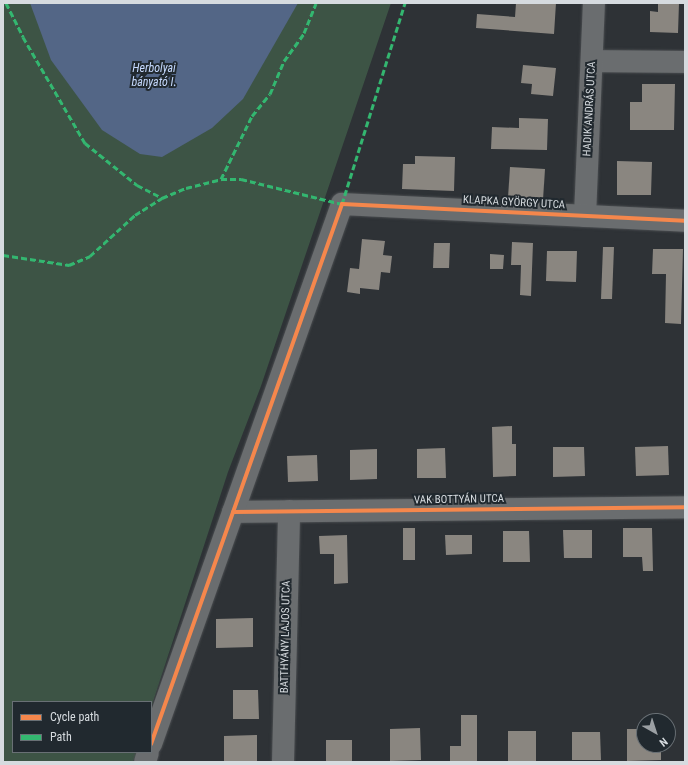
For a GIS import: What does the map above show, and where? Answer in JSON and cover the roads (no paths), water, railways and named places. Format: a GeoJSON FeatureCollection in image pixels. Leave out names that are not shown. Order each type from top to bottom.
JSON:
{"type":"FeatureCollection","features":[{"type":"Feature","properties":{"kind":"street","name":"HADIK ANDRÁS UTCA"},"geometry":{"type":"LineString","coordinates":[[585,216],[594,3]]}},
{"type":"Feature","properties":{"kind":"street"},"geometry":{"type":"LineString","coordinates":[[592,61],[685,62]]}},
{"type":"Feature","properties":{"kind":"street","name":"KLAPKA GYÖRGY UTCA"},"geometry":{"type":"LineString","coordinates":[[233,512],[342,204],[685,221]]}},
{"type":"Feature","properties":{"kind":"street","name":"VAK BOTTYÁN UTCA"},"geometry":{"type":"LineString","coordinates":[[233,512],[685,507]]}},
{"type":"Feature","properties":{"kind":"street","name":"BATTHYÁNY LAJOS UTCA"},"geometry":{"type":"LineString","coordinates":[[283,762],[289,511]]}},
{"type":"Feature","properties":{"kind":"street"},"geometry":{"type":"LineString","coordinates":[[152,741],[233,512]]}},
{"type":"Feature","properties":{"kind":"water","name":"Herbolyai bányató I."},"geometry":{"type":"Polygon","coordinates":[[[30,3],[298,3],[243,99],[212,128],[162,157],[140,154],[102,130],[51,60],[30,3]]]}}]}
